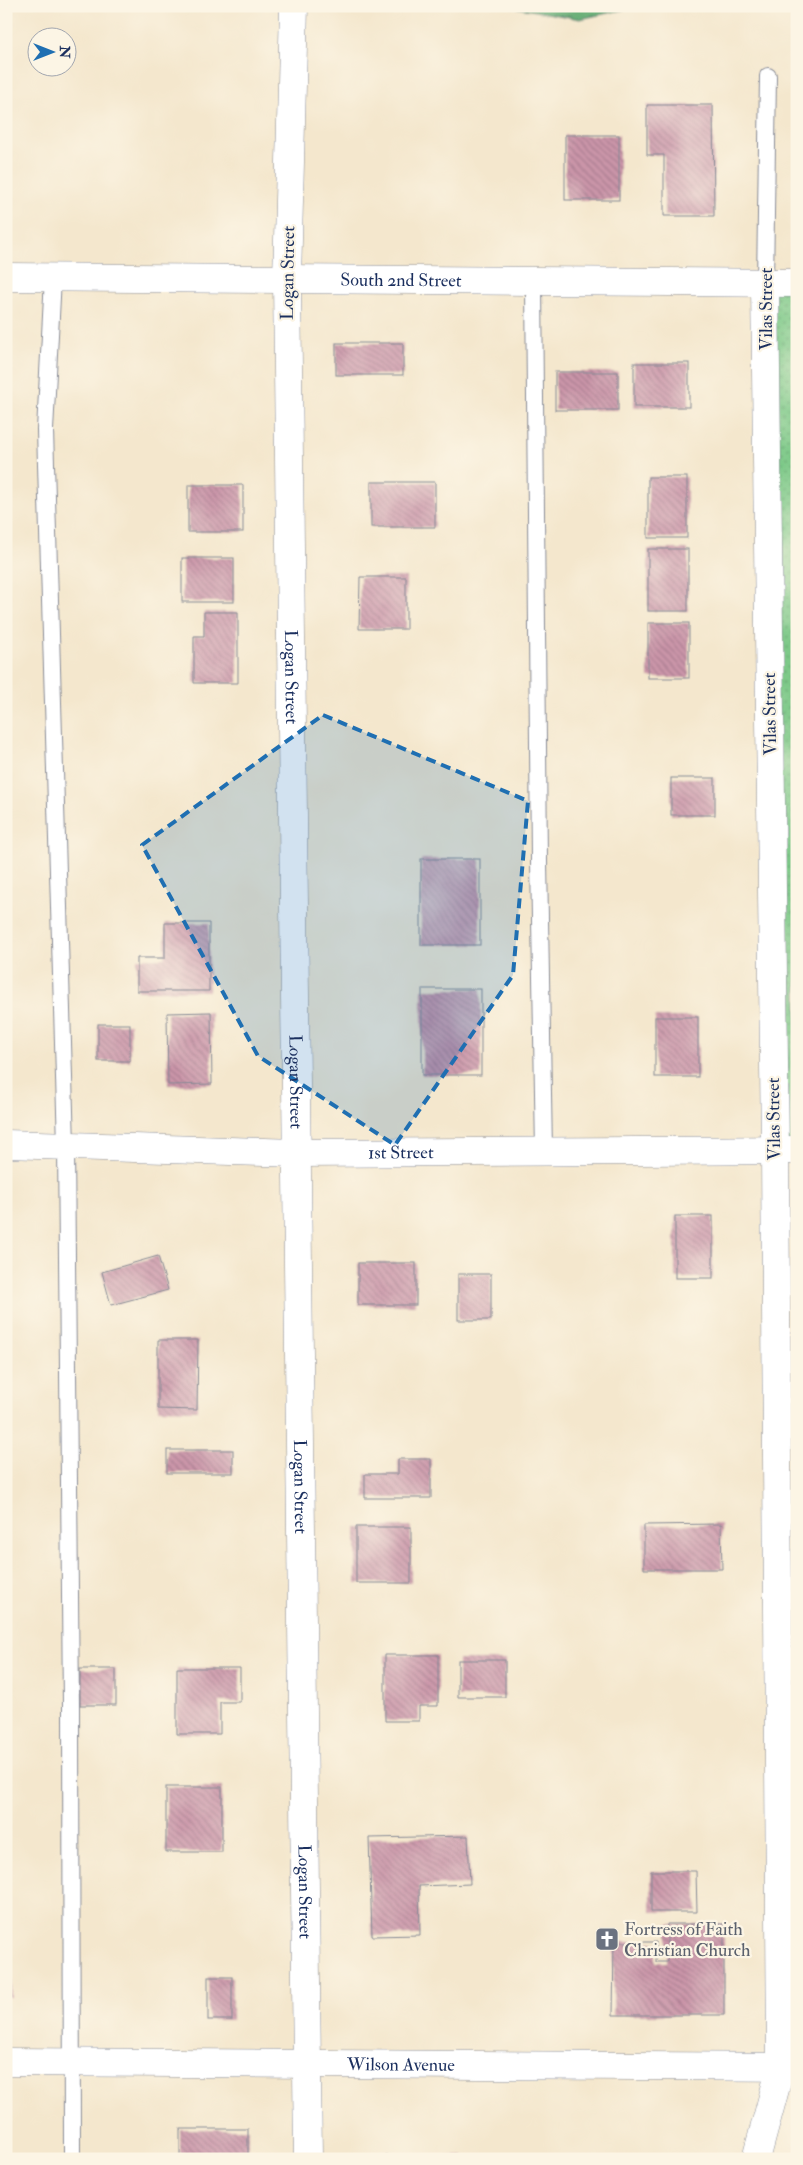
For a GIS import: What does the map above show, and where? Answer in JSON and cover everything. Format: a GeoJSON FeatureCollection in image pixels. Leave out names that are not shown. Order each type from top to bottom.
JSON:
{"type":"FeatureCollection","features":[{"type":"Feature","properties":{"kind":"street","name":"Logan Street"},"geometry":{"type":"LineString","coordinates":[[294,6],[287,279],[308,2159]]}},
{"type":"Feature","properties":{"kind":"street","name":"South 2nd Street"},"geometry":{"type":"LineString","coordinates":[[6,277],[797,283]]}},
{"type":"Feature","properties":{"kind":"street","name":"Vilas Street"},"geometry":{"type":"LineString","coordinates":[[756,2159],[789,2067],[786,1150],[765,283]]}},
{"type":"Feature","properties":{"kind":"street","name":"1st Street"},"geometry":{"type":"LineString","coordinates":[[6,1144],[296,1153],[786,1150]]}},
{"type":"Feature","properties":{"kind":"street","name":"Wilson Avenue"},"geometry":{"type":"LineString","coordinates":[[6,2062],[789,2067]]}},
{"type":"Feature","properties":{"kind":"lane","name":"Vilas Street"},"geometry":{"type":"LineString","coordinates":[[765,283],[768,76]]}},
{"type":"Feature","properties":{"kind":"lane"},"geometry":{"type":"LineString","coordinates":[[53,278],[45,430],[66,1145],[72,2159]]}},
{"type":"Feature","properties":{"kind":"lane"},"geometry":{"type":"LineString","coordinates":[[534,281],[544,1151]]}},
{"type":"Feature","properties":{"kind":"highlighted area"},"geometry":{"type":"Polygon","coordinates":[[[323,715],[528,801],[513,975],[395,1145],[258,1056],[142,845],[323,715]]]}},
{"type":"Feature","properties":{"kind":"green space"},"geometry":{"type":"Polygon","coordinates":[[[508,6],[641,6],[580,19],[508,6]]]}},
{"type":"Feature","properties":{"kind":"green space"},"geometry":{"type":"Polygon","coordinates":[[[765,283],[797,283],[797,1150],[775,1150],[765,283]]]}},
{"type":"Feature","properties":{"kind":"building"},"geometry":{"type":"Polygon","coordinates":[[[647,105],[713,105],[714,216],[664,216],[664,155],[647,155],[647,105]]]}},
{"type":"Feature","properties":{"kind":"building"},"geometry":{"type":"Polygon","coordinates":[[[565,135],[619,135],[619,200],[565,200],[565,135]]]}},
{"type":"Feature","properties":{"kind":"building"},"geometry":{"type":"Polygon","coordinates":[[[336,343],[403,343],[403,375],[336,375],[336,343]]]}},
{"type":"Feature","properties":{"kind":"building"},"geometry":{"type":"Polygon","coordinates":[[[634,363],[689,363],[689,407],[634,407],[634,363]]]}},
{"type":"Feature","properties":{"kind":"building"},"geometry":{"type":"Polygon","coordinates":[[[555,372],[618,372],[618,410],[555,410],[555,372]]]}},
{"type":"Feature","properties":{"kind":"building"},"geometry":{"type":"Polygon","coordinates":[[[648,477],[687,477],[687,538],[648,538],[648,477]]]}},
{"type":"Feature","properties":{"kind":"building"},"geometry":{"type":"Polygon","coordinates":[[[371,482],[435,482],[435,527],[371,527],[371,482]]]}},
{"type":"Feature","properties":{"kind":"building"},"geometry":{"type":"Polygon","coordinates":[[[188,485],[243,485],[243,532],[188,532],[188,485]]]}},
{"type":"Feature","properties":{"kind":"building"},"geometry":{"type":"Polygon","coordinates":[[[648,549],[688,549],[688,611],[648,611],[648,549]]]}},
{"type":"Feature","properties":{"kind":"building"},"geometry":{"type":"Polygon","coordinates":[[[182,558],[234,558],[234,602],[182,602],[182,558]]]}},
{"type":"Feature","properties":{"kind":"building"},"geometry":{"type":"Polygon","coordinates":[[[360,577],[406,577],[406,629],[359,629],[360,577]]]}},
{"type":"Feature","properties":{"kind":"building"},"geometry":{"type":"Polygon","coordinates":[[[204,612],[238,612],[238,683],[194,683],[194,636],[204,636],[204,612]]]}},
{"type":"Feature","properties":{"kind":"building"},"geometry":{"type":"Polygon","coordinates":[[[648,623],[689,623],[689,678],[648,678],[648,623]]]}},
{"type":"Feature","properties":{"kind":"building"},"geometry":{"type":"Polygon","coordinates":[[[671,778],[715,778],[715,815],[671,815],[671,778]]]}},
{"type":"Feature","properties":{"kind":"building"},"geometry":{"type":"Polygon","coordinates":[[[421,859],[480,859],[480,945],[421,945],[421,859]]]}},
{"type":"Feature","properties":{"kind":"building"},"geometry":{"type":"Polygon","coordinates":[[[165,923],[209,923],[209,991],[137,991],[137,958],[165,958],[165,923]]]}},
{"type":"Feature","properties":{"kind":"building"},"geometry":{"type":"Polygon","coordinates":[[[422,989],[481,989],[481,1075],[422,1075],[422,989]]]}},
{"type":"Feature","properties":{"kind":"building"},"geometry":{"type":"Polygon","coordinates":[[[211,1012],[212,1084],[168,1085],[167,1013],[211,1012]]]}},
{"type":"Feature","properties":{"kind":"building"},"geometry":{"type":"Polygon","coordinates":[[[655,1017],[698,1017],[698,1077],[655,1077],[655,1017]]]}},
{"type":"Feature","properties":{"kind":"building"},"geometry":{"type":"Polygon","coordinates":[[[98,1024],[130,1024],[130,1061],[98,1061],[98,1024]]]}},
{"type":"Feature","properties":{"kind":"building"},"geometry":{"type":"Polygon","coordinates":[[[675,1216],[713,1216],[713,1278],[675,1278],[675,1216]]]}},
{"type":"Feature","properties":{"kind":"building"},"geometry":{"type":"Polygon","coordinates":[[[158,1256],[168,1290],[111,1305],[102,1272],[158,1256]]]}},
{"type":"Feature","properties":{"kind":"building"},"geometry":{"type":"Polygon","coordinates":[[[358,1263],[416,1263],[416,1305],[358,1305],[358,1263]]]}},
{"type":"Feature","properties":{"kind":"building"},"geometry":{"type":"Polygon","coordinates":[[[458,1274],[491,1274],[491,1320],[458,1320],[458,1274]]]}},
{"type":"Feature","properties":{"kind":"building"},"geometry":{"type":"Polygon","coordinates":[[[158,1340],[198,1340],[197,1410],[158,1409],[158,1340]]]}},
{"type":"Feature","properties":{"kind":"building"},"geometry":{"type":"Polygon","coordinates":[[[167,1450],[233,1450],[233,1473],[167,1473],[167,1450]]]}},
{"type":"Feature","properties":{"kind":"building"},"geometry":{"type":"Polygon","coordinates":[[[398,1459],[431,1459],[431,1498],[365,1498],[365,1474],[398,1474],[398,1459]]]}},
{"type":"Feature","properties":{"kind":"building"},"geometry":{"type":"Polygon","coordinates":[[[721,1524],[722,1569],[644,1569],[644,1525],[721,1524]]]}},
{"type":"Feature","properties":{"kind":"building"},"geometry":{"type":"Polygon","coordinates":[[[356,1527],[411,1527],[411,1583],[356,1583],[356,1527]]]}},
{"type":"Feature","properties":{"kind":"building"},"geometry":{"type":"Polygon","coordinates":[[[385,1655],[438,1655],[438,1706],[419,1706],[419,1721],[385,1721],[385,1655]]]}},
{"type":"Feature","properties":{"kind":"building"},"geometry":{"type":"Polygon","coordinates":[[[458,1660],[505,1660],[505,1697],[458,1697],[458,1660]]]}},
{"type":"Feature","properties":{"kind":"building"},"geometry":{"type":"Polygon","coordinates":[[[177,1668],[240,1668],[240,1702],[220,1702],[220,1734],[177,1734],[177,1668]]]}},
{"type":"Feature","properties":{"kind":"building"},"geometry":{"type":"Polygon","coordinates":[[[80,1669],[116,1669],[116,1705],[80,1705],[80,1669]]]}},
{"type":"Feature","properties":{"kind":"building"},"geometry":{"type":"Polygon","coordinates":[[[166,1787],[222,1787],[222,1852],[166,1852],[166,1787]]]}},
{"type":"Feature","properties":{"kind":"building"},"geometry":{"type":"Polygon","coordinates":[[[468,1836],[470,1884],[419,1886],[420,1935],[372,1936],[369,1838],[468,1836]]]}},
{"type":"Feature","properties":{"kind":"building"},"geometry":{"type":"Polygon","coordinates":[[[651,1871],[696,1871],[697,1912],[651,1912],[651,1871]]]}},
{"type":"Feature","properties":{"kind":"building"},"geometry":{"type":"Polygon","coordinates":[[[667,1924],[724,1924],[724,2015],[613,2015],[614,1942],[656,1942],[656,1962],[667,1962],[667,1924]]]}},
{"type":"Feature","properties":{"kind":"building"},"geometry":{"type":"Polygon","coordinates":[[[6,1948],[11,1948],[11,1997],[6,1997],[6,1948]]]}},
{"type":"Feature","properties":{"kind":"building"},"geometry":{"type":"Polygon","coordinates":[[[208,1977],[232,1977],[232,2020],[208,2020],[208,1977]]]}},
{"type":"Feature","properties":{"kind":"building"},"geometry":{"type":"Polygon","coordinates":[[[180,2129],[248,2129],[248,2159],[180,2159],[180,2129]]]}},
{"type":"Feature","properties":{"kind":"building"},"geometry":{"type":"Polygon","coordinates":[[[386,2156],[463,2156],[463,2159],[386,2159],[386,2156]]]}},
{"type":"Feature","properties":{"kind":"place","name":"Fortress of Faith Christian Church"},"geometry":{"type":"Point","coordinates":[607,1939]}}]}
